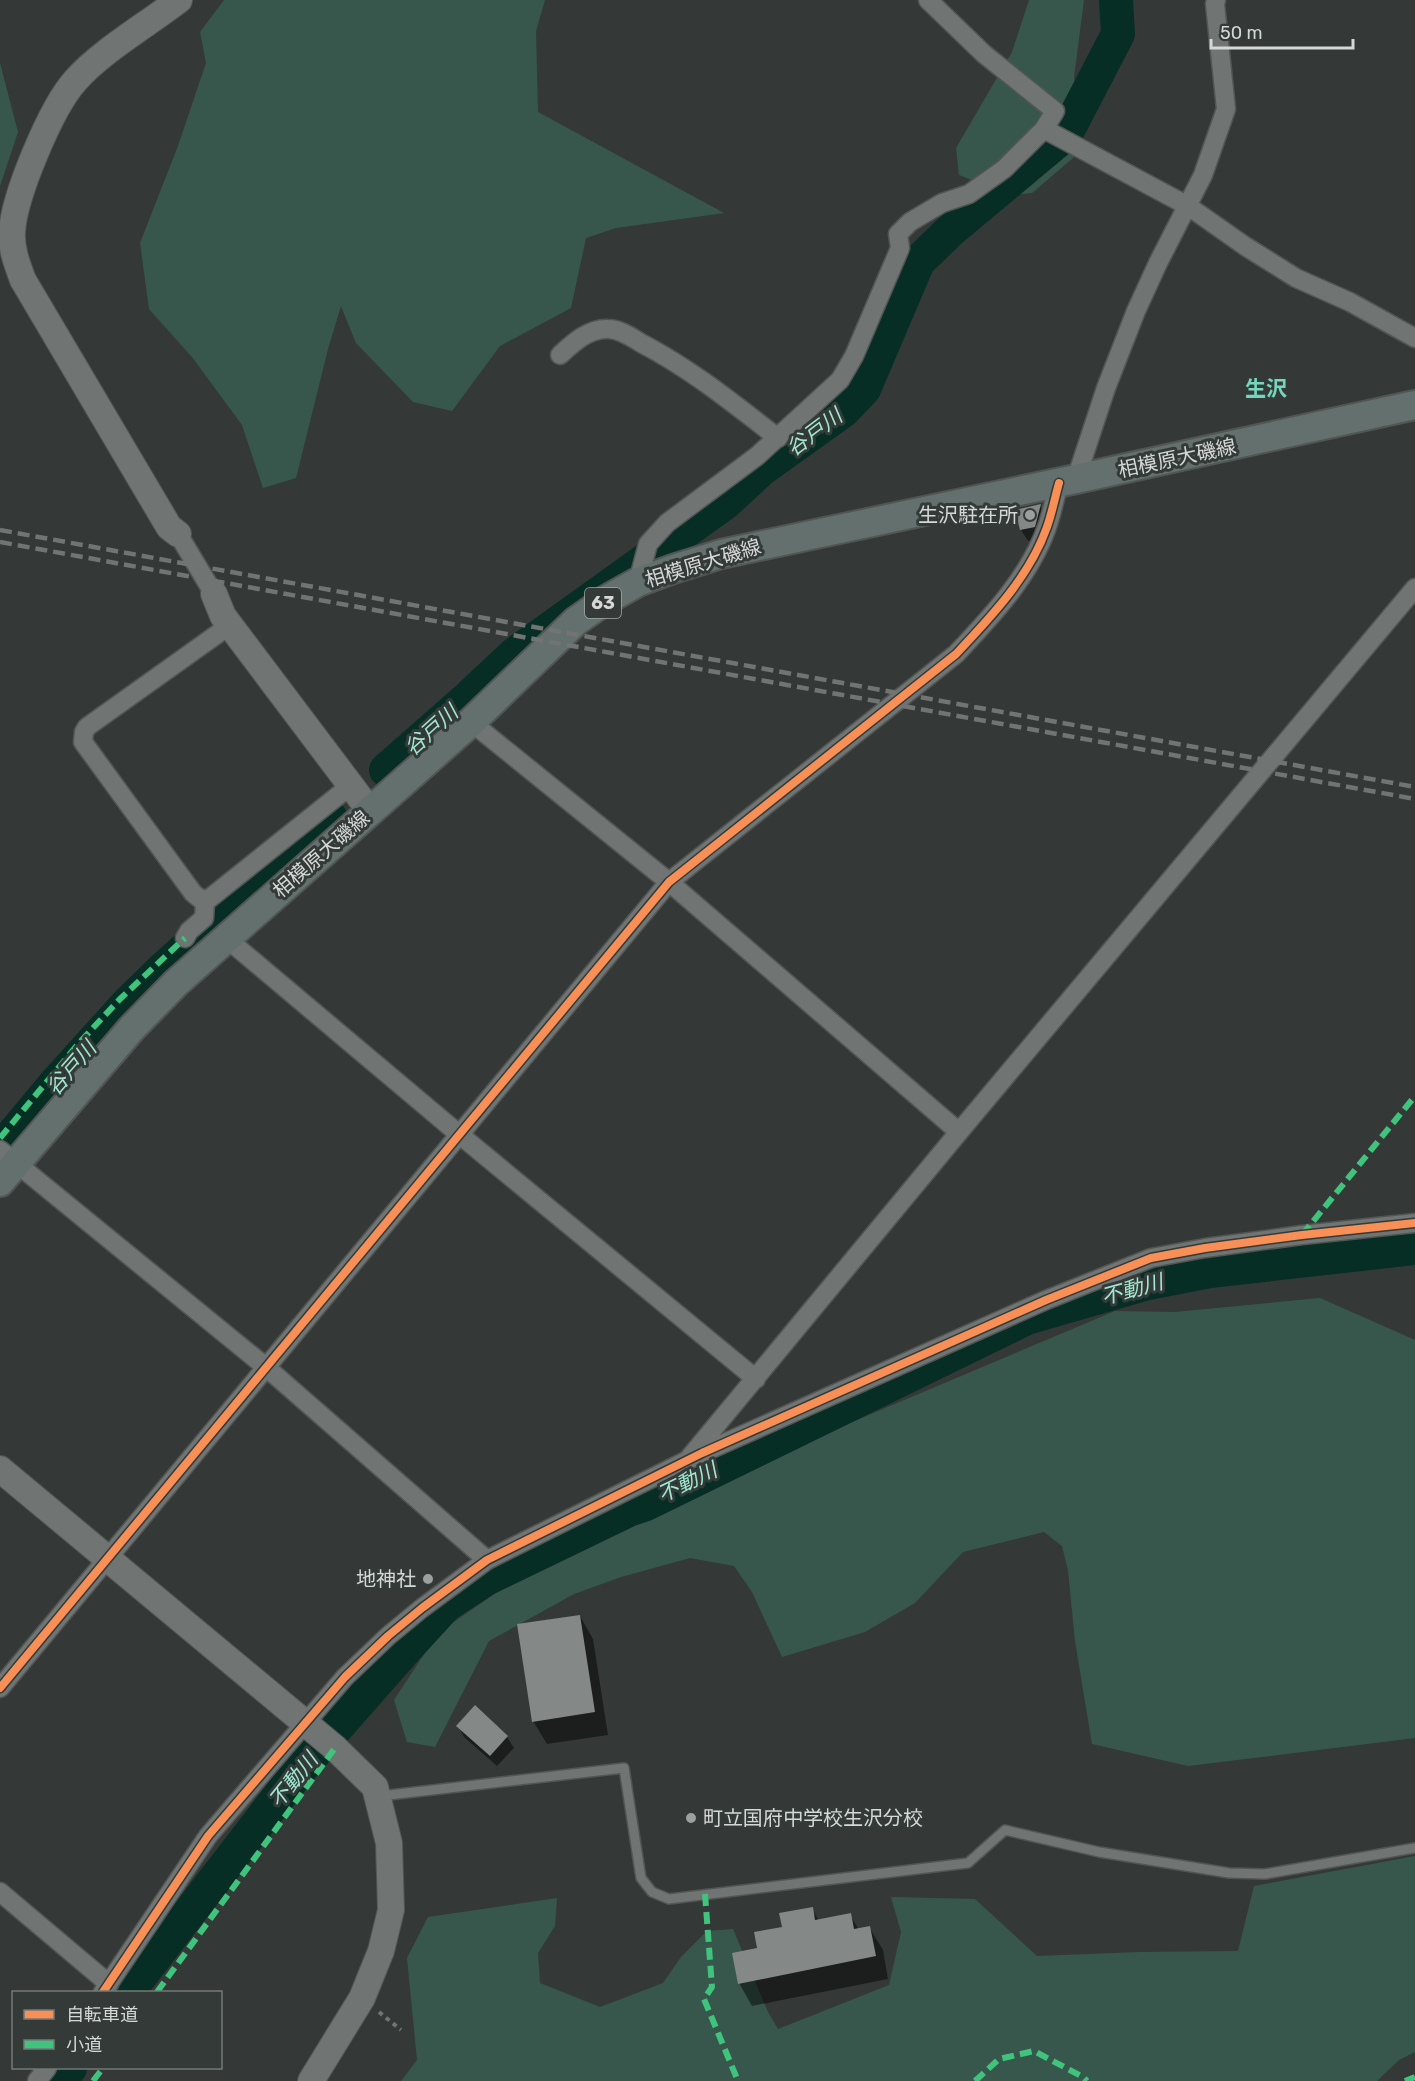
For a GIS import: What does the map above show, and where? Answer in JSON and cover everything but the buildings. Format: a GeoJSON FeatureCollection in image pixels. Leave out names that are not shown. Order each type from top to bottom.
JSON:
{"type":"FeatureCollection","features":[{"type":"Feature","properties":{"kind":"main road","name":"相模原大磯線"},"geometry":{"type":"LineString","coordinates":[[6,1163],[176,983],[471,722],[576,621],[640,575],[721,554],[1415,405]]}},
{"type":"Feature","properties":{"kind":"street"},"geometry":{"type":"LineString","coordinates":[[179,0],[98,59],[75,81],[62,99],[46,129],[16,208],[12,232],[14,256],[23,280],[169,526],[178,534],[214,594],[223,616],[370,811]]}},
{"type":"Feature","properties":{"kind":"street"},"geometry":{"type":"LineString","coordinates":[[640,575],[648,544],[667,523],[757,456],[840,380],[900,248],[898,234],[910,222],[942,203],[969,194],[1004,169],[1048,131],[1055,111],[984,54],[928,0]]}},
{"type":"Feature","properties":{"kind":"street"},"geometry":{"type":"LineString","coordinates":[[0,1688],[669,882],[956,654],[991,617],[1024,574],[1047,528],[1136,311],[1203,175],[1226,109],[1216,0]]}},
{"type":"Feature","properties":{"kind":"street"},"geometry":{"type":"LineString","coordinates":[[1048,131],[1188,206],[1296,278],[1350,302],[1415,338]]}},
{"type":"Feature","properties":{"kind":"street"},"geometry":{"type":"LineString","coordinates":[[560,355],[593,331],[606,328],[618,330],[662,353],[703,379],[778,438]]}},
{"type":"Feature","properties":{"kind":"street"},"geometry":{"type":"LineString","coordinates":[[685,1462],[1415,588]]}},
{"type":"Feature","properties":{"kind":"street"},"geometry":{"type":"LineString","coordinates":[[208,900],[199,898],[193,893],[83,739],[87,727],[230,626]]}},
{"type":"Feature","properties":{"kind":"street"},"geometry":{"type":"LineString","coordinates":[[471,722],[669,882],[960,1132]]}},
{"type":"Feature","properties":{"kind":"street"},"geometry":{"type":"LineString","coordinates":[[185,938],[189,931],[204,918],[205,902],[350,786]]}},
{"type":"Feature","properties":{"kind":"street"},"geometry":{"type":"LineString","coordinates":[[226,938],[756,1379]]}},
{"type":"Feature","properties":{"kind":"street"},"geometry":{"type":"LineString","coordinates":[[6,1163],[267,1368],[487,1560]]}},
{"type":"Feature","properties":{"kind":"street"},"geometry":{"type":"LineString","coordinates":[[0,1892],[106,1988],[208,1836],[345,1677],[388,1636],[487,1560],[702,1453],[1047,1300],[1151,1258],[1302,1235],[1415,1223]]}},
{"type":"Feature","properties":{"kind":"street"},"geometry":{"type":"LineString","coordinates":[[0,1469],[335,1748],[375,1787],[389,1843],[391,1910],[381,1951],[362,1998],[311,2081]]}},
{"type":"Feature","properties":{"kind":"lane"},"geometry":{"type":"LineString","coordinates":[[377,1796],[624,1768],[641,1878],[652,1893],[669,1899],[968,1863],[1005,1830],[1099,1852],[1229,1873],[1265,1874],[1415,1848]]}},
{"type":"Feature","properties":{"kind":"path"},"geometry":{"type":"LineString","coordinates":[[362,1998],[401,2030]]}},
{"type":"Feature","properties":{"kind":"green space"},"geometry":{"type":"Polygon","coordinates":[[[224,0],[545,0],[536,31],[538,112],[724,213],[616,228],[586,238],[571,308],[500,346],[452,411],[413,402],[356,343],[341,306],[296,478],[263,488],[242,425],[192,357],[149,309],[140,243],[178,146],[206,63],[200,32],[224,0]]]}},
{"type":"Feature","properties":{"kind":"green space"},"geometry":{"type":"Polygon","coordinates":[[[1029,0],[1084,0],[1074,77],[1081,132],[1073,158],[1032,193],[1011,195],[959,175],[956,148],[1012,52],[1029,0]]]}},
{"type":"Feature","properties":{"kind":"green space"},"geometry":{"type":"Polygon","coordinates":[[[0,63],[18,132],[0,186],[0,63]]]}},
{"type":"Feature","properties":{"kind":"green space"},"geometry":{"type":"Polygon","coordinates":[[[1320,1298],[1415,1340],[1415,1738],[1188,1766],[1092,1744],[1075,1641],[1068,1570],[1062,1546],[1044,1532],[963,1552],[915,1603],[865,1632],[782,1657],[752,1592],[734,1566],[690,1558],[621,1577],[574,1594],[489,1641],[435,1747],[407,1742],[394,1700],[438,1633],[529,1570],[774,1455],[1115,1311],[1175,1312],[1320,1298]]]}},
{"type":"Feature","properties":{"kind":"green space"},"geometry":{"type":"Polygon","coordinates":[[[1415,1856],[1415,2052],[1399,2060],[1377,2081],[401,2081],[417,2060],[407,1958],[428,1917],[557,1898],[555,1926],[538,1953],[540,1983],[600,2007],[663,1983],[681,1957],[707,1931],[733,1929],[768,2012],[778,2029],[889,1985],[901,1932],[891,1897],[975,1899],[1037,1956],[1238,1951],[1254,1886],[1415,1856]]]}},
{"type":"Feature","properties":{"kind":"waterway","name":"谷戸川"},"geometry":{"type":"LineString","coordinates":[[386,770],[516,653],[725,503],[762,469],[843,411],[864,389],[918,262],[950,231],[1066,134],[1118,34],[1116,0]]}},
{"type":"Feature","properties":{"kind":"waterway","name":"谷戸川"},"geometry":{"type":"LineString","coordinates":[[0,1150],[53,1086],[128,1003],[331,818]]}},
{"type":"Feature","properties":{"kind":"waterway","name":"不動川"},"geometry":{"type":"LineString","coordinates":[[129,1991],[301,1768],[446,1605],[486,1579],[631,1509],[646,1504],[1027,1318],[1148,1283],[1210,1271],[1415,1248]]}},
{"type":"Feature","properties":{"kind":"waterway","name":"不動川"},"geometry":{"type":"LineString","coordinates":[[60,2081],[69,2069]]}},
{"type":"Feature","properties":{"kind":"railway"},"geometry":{"type":"LineString","coordinates":[[0,530],[1415,787]]}},
{"type":"Feature","properties":{"kind":"railway"},"geometry":{"type":"LineString","coordinates":[[0,542],[1415,799]]}},
{"type":"Feature","properties":{"kind":"marked path"},"geometry":{"type":"LineString","coordinates":[[0,1138],[79,1043],[120,999],[185,938]]}},
{"type":"Feature","properties":{"kind":"marked path"},"geometry":{"type":"LineString","coordinates":[[1302,1235],[1415,1096]]}},
{"type":"Feature","properties":{"kind":"marked path"},"geometry":{"type":"LineString","coordinates":[[158,1991],[335,1748]]}},
{"type":"Feature","properties":{"kind":"marked path"},"geometry":{"type":"LineString","coordinates":[[705,1894],[712,1987],[704,1999],[738,2081]]}},
{"type":"Feature","properties":{"kind":"marked path"},"geometry":{"type":"LineString","coordinates":[[975,2081],[999,2059],[1034,2051],[1087,2081]]}},
{"type":"Feature","properties":{"kind":"marked path"},"geometry":{"type":"LineString","coordinates":[[93,2081],[102,2069]]}},
{"type":"Feature","properties":{"kind":"marked path"},"geometry":{"type":"LineString","coordinates":[[1405,2081],[1415,2077]]}},
{"type":"Feature","properties":{"kind":"cycle path"},"geometry":{"type":"LineString","coordinates":[[0,1688],[669,882],[956,654],[983,625],[1031,562],[1047,527],[1059,483]]}},
{"type":"Feature","properties":{"kind":"cycle path"},"geometry":{"type":"LineString","coordinates":[[104,1991],[208,1836],[345,1677],[388,1636],[487,1560],[702,1453],[1046,1300],[1151,1258],[1302,1235],[1415,1223]]}},
{"type":"Feature","properties":{"kind":"place","name":"生沢駐在所"},"geometry":{"type":"Point","coordinates":[1030,515]}},
{"type":"Feature","properties":{"kind":"place","name":"地神社"},"geometry":{"type":"Point","coordinates":[428,1579]}},
{"type":"Feature","properties":{"kind":"place","name":"町立国府中学校生沢分校"},"geometry":{"type":"Point","coordinates":[691,1818]}},
{"type":"Feature","properties":{"kind":"district","name":"生沢"},"geometry":{"type":"Point","coordinates":[1266,388]}}]}
